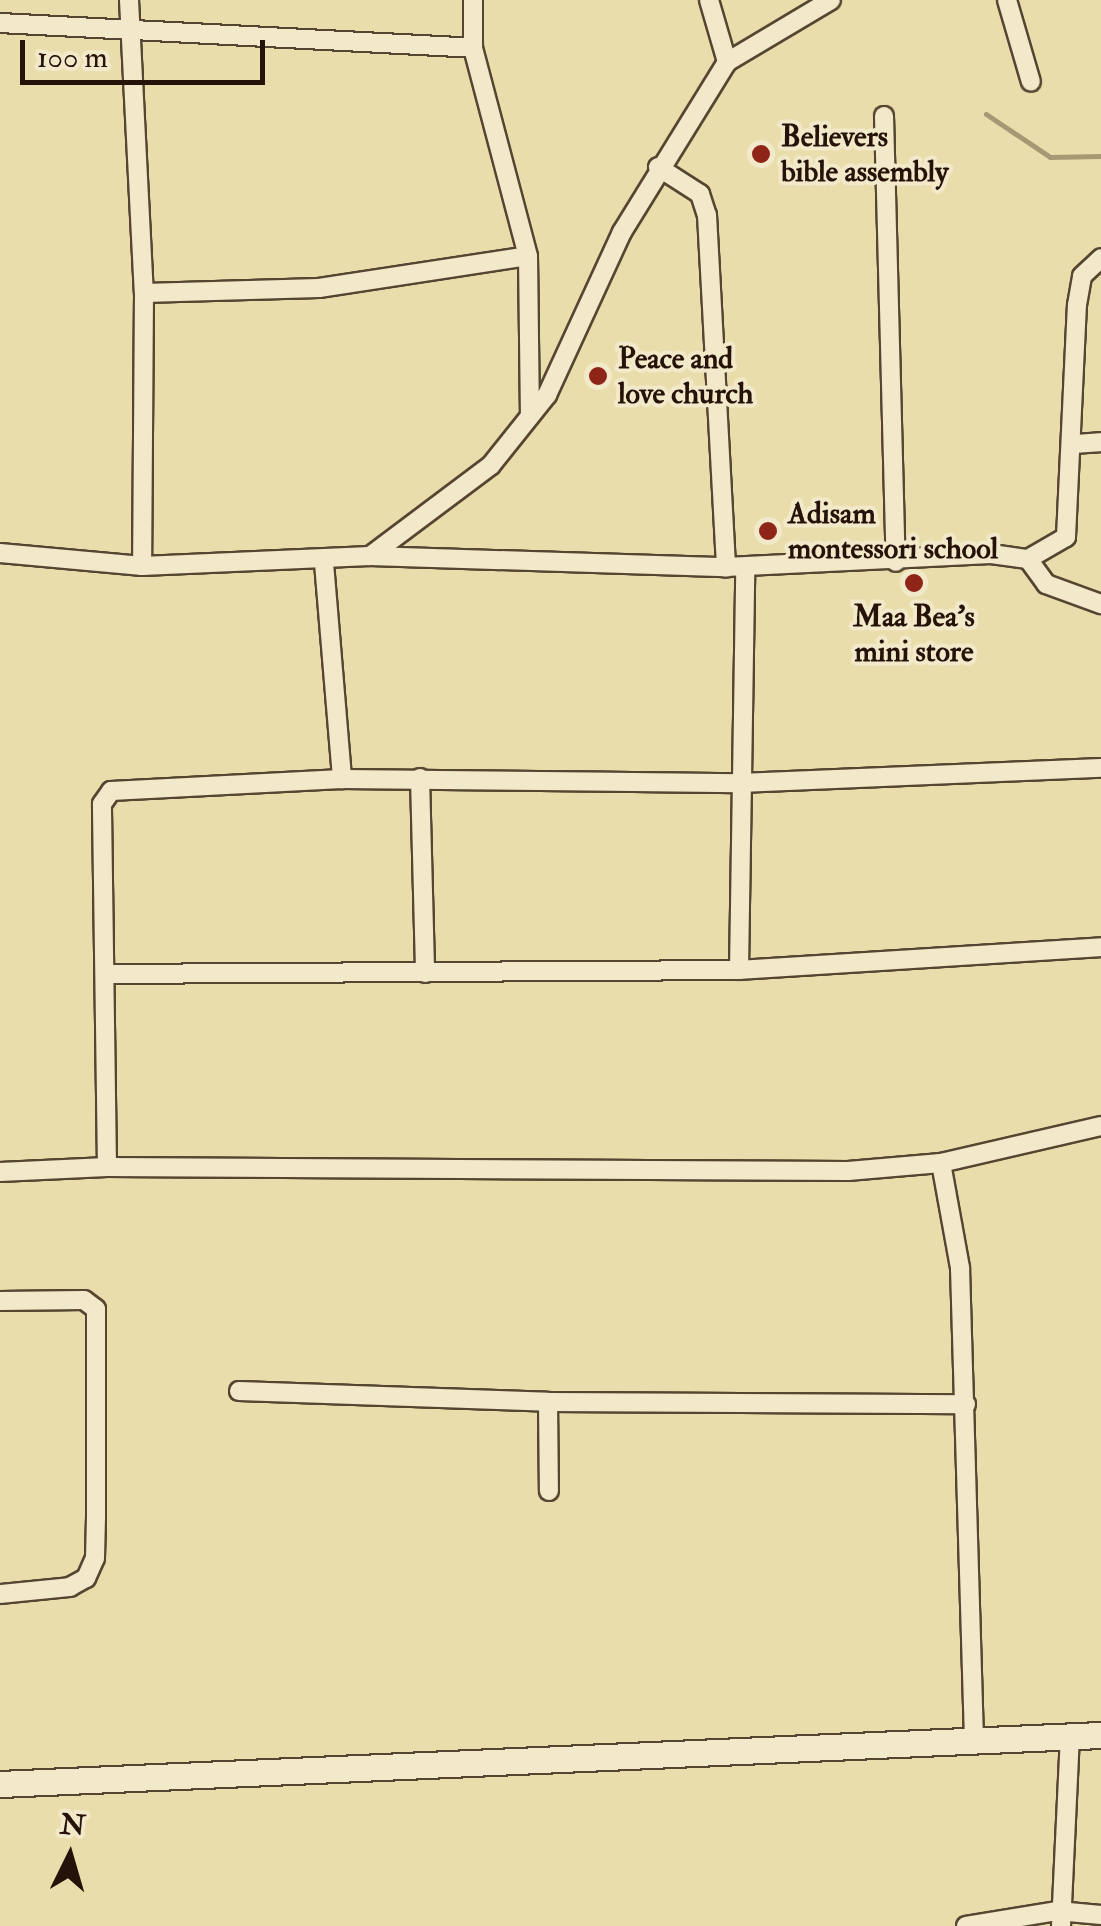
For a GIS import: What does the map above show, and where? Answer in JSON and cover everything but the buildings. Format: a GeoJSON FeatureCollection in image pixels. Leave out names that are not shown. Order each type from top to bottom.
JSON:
{"type":"FeatureCollection","features":[{"type":"Feature","properties":{"kind":"street"},"geometry":{"type":"LineString","coordinates":[[129,0],[127,30],[144,293],[142,566]]}},
{"type":"Feature","properties":{"kind":"street"},"geometry":{"type":"LineString","coordinates":[[473,0],[472,48],[528,256],[530,416]]}},
{"type":"Feature","properties":{"kind":"street"},"geometry":{"type":"LineString","coordinates":[[709,0],[727,62]]}},
{"type":"Feature","properties":{"kind":"street"},"geometry":{"type":"LineString","coordinates":[[794,0],[798,19]]}},
{"type":"Feature","properties":{"kind":"street"},"geometry":{"type":"LineString","coordinates":[[370,556],[454,499],[530,416],[567,357],[658,167],[727,62],[831,0]]}},
{"type":"Feature","properties":{"kind":"street"},"geometry":{"type":"LineString","coordinates":[[1006,0],[1032,82]]}},
{"type":"Feature","properties":{"kind":"street"},"geometry":{"type":"LineString","coordinates":[[0,23],[472,48]]}},
{"type":"Feature","properties":{"kind":"street"},"geometry":{"type":"LineString","coordinates":[[884,116],[896,562]]}},
{"type":"Feature","properties":{"kind":"street"},"geometry":{"type":"LineString","coordinates":[[658,167],[700,194],[707,215],[726,568]]}},
{"type":"Feature","properties":{"kind":"street"},"geometry":{"type":"LineString","coordinates":[[144,293],[319,288],[528,256]]}},
{"type":"Feature","properties":{"kind":"street"},"geometry":{"type":"LineString","coordinates":[[0,553],[142,566],[324,563],[370,556],[726,568],[991,554],[1028,559],[1066,537],[1074,444],[1076,305],[1082,276],[1101,258]]}},
{"type":"Feature","properties":{"kind":"street"},"geometry":{"type":"LineString","coordinates":[[1074,444],[1101,442]]}},
{"type":"Feature","properties":{"kind":"street"},"geometry":{"type":"LineString","coordinates":[[1028,559],[1046,584],[1101,604]]}},
{"type":"Feature","properties":{"kind":"street"},"geometry":{"type":"LineString","coordinates":[[324,563],[342,779]]}},
{"type":"Feature","properties":{"kind":"street"},"geometry":{"type":"LineString","coordinates":[[739,970],[745,567]]}},
{"type":"Feature","properties":{"kind":"street"},"geometry":{"type":"LineString","coordinates":[[106,1167],[102,804],[111,791],[342,779],[740,783],[1101,768]]}},
{"type":"Feature","properties":{"kind":"street"},"geometry":{"type":"LineString","coordinates":[[420,778],[425,973]]}},
{"type":"Feature","properties":{"kind":"street"},"geometry":{"type":"LineString","coordinates":[[106,974],[739,970],[1101,947]]}},
{"type":"Feature","properties":{"kind":"street"},"geometry":{"type":"LineString","coordinates":[[0,1172],[106,1167],[848,1171],[941,1163],[1101,1126]]}},
{"type":"Feature","properties":{"kind":"street"},"geometry":{"type":"LineString","coordinates":[[941,1163],[960,1268],[974,1739]]}},
{"type":"Feature","properties":{"kind":"street"},"geometry":{"type":"LineString","coordinates":[[0,1301],[84,1300],[96,1309],[95,1558],[86,1578],[70,1587],[0,1594]]}},
{"type":"Feature","properties":{"kind":"street"},"geometry":{"type":"LineString","coordinates":[[239,1391],[548,1402],[966,1404]]}},
{"type":"Feature","properties":{"kind":"street"},"geometry":{"type":"LineString","coordinates":[[548,1402],[549,1491]]}},
{"type":"Feature","properties":{"kind":"street"},"geometry":{"type":"LineString","coordinates":[[0,1784],[1101,1735]]}},
{"type":"Feature","properties":{"kind":"street"},"geometry":{"type":"LineString","coordinates":[[1059,1918],[1070,1736]]}},
{"type":"Feature","properties":{"kind":"street"},"geometry":{"type":"LineString","coordinates":[[966,1926],[1101,1915]]}},
{"type":"Feature","properties":{"kind":"waterway"},"geometry":{"type":"LineString","coordinates":[[986,114],[1050,157],[1101,156]]}},
{"type":"Feature","properties":{"kind":"place","name":"Believers bible assembly"},"geometry":{"type":"Point","coordinates":[761,154]}},
{"type":"Feature","properties":{"kind":"place","name":"Peace and love church"},"geometry":{"type":"Point","coordinates":[598,376]}},
{"type":"Feature","properties":{"kind":"place","name":"Adisam montessori school"},"geometry":{"type":"Point","coordinates":[768,531]}},
{"type":"Feature","properties":{"kind":"place","name":"Maa Bea's mini store"},"geometry":{"type":"Point","coordinates":[914,583]}}]}
